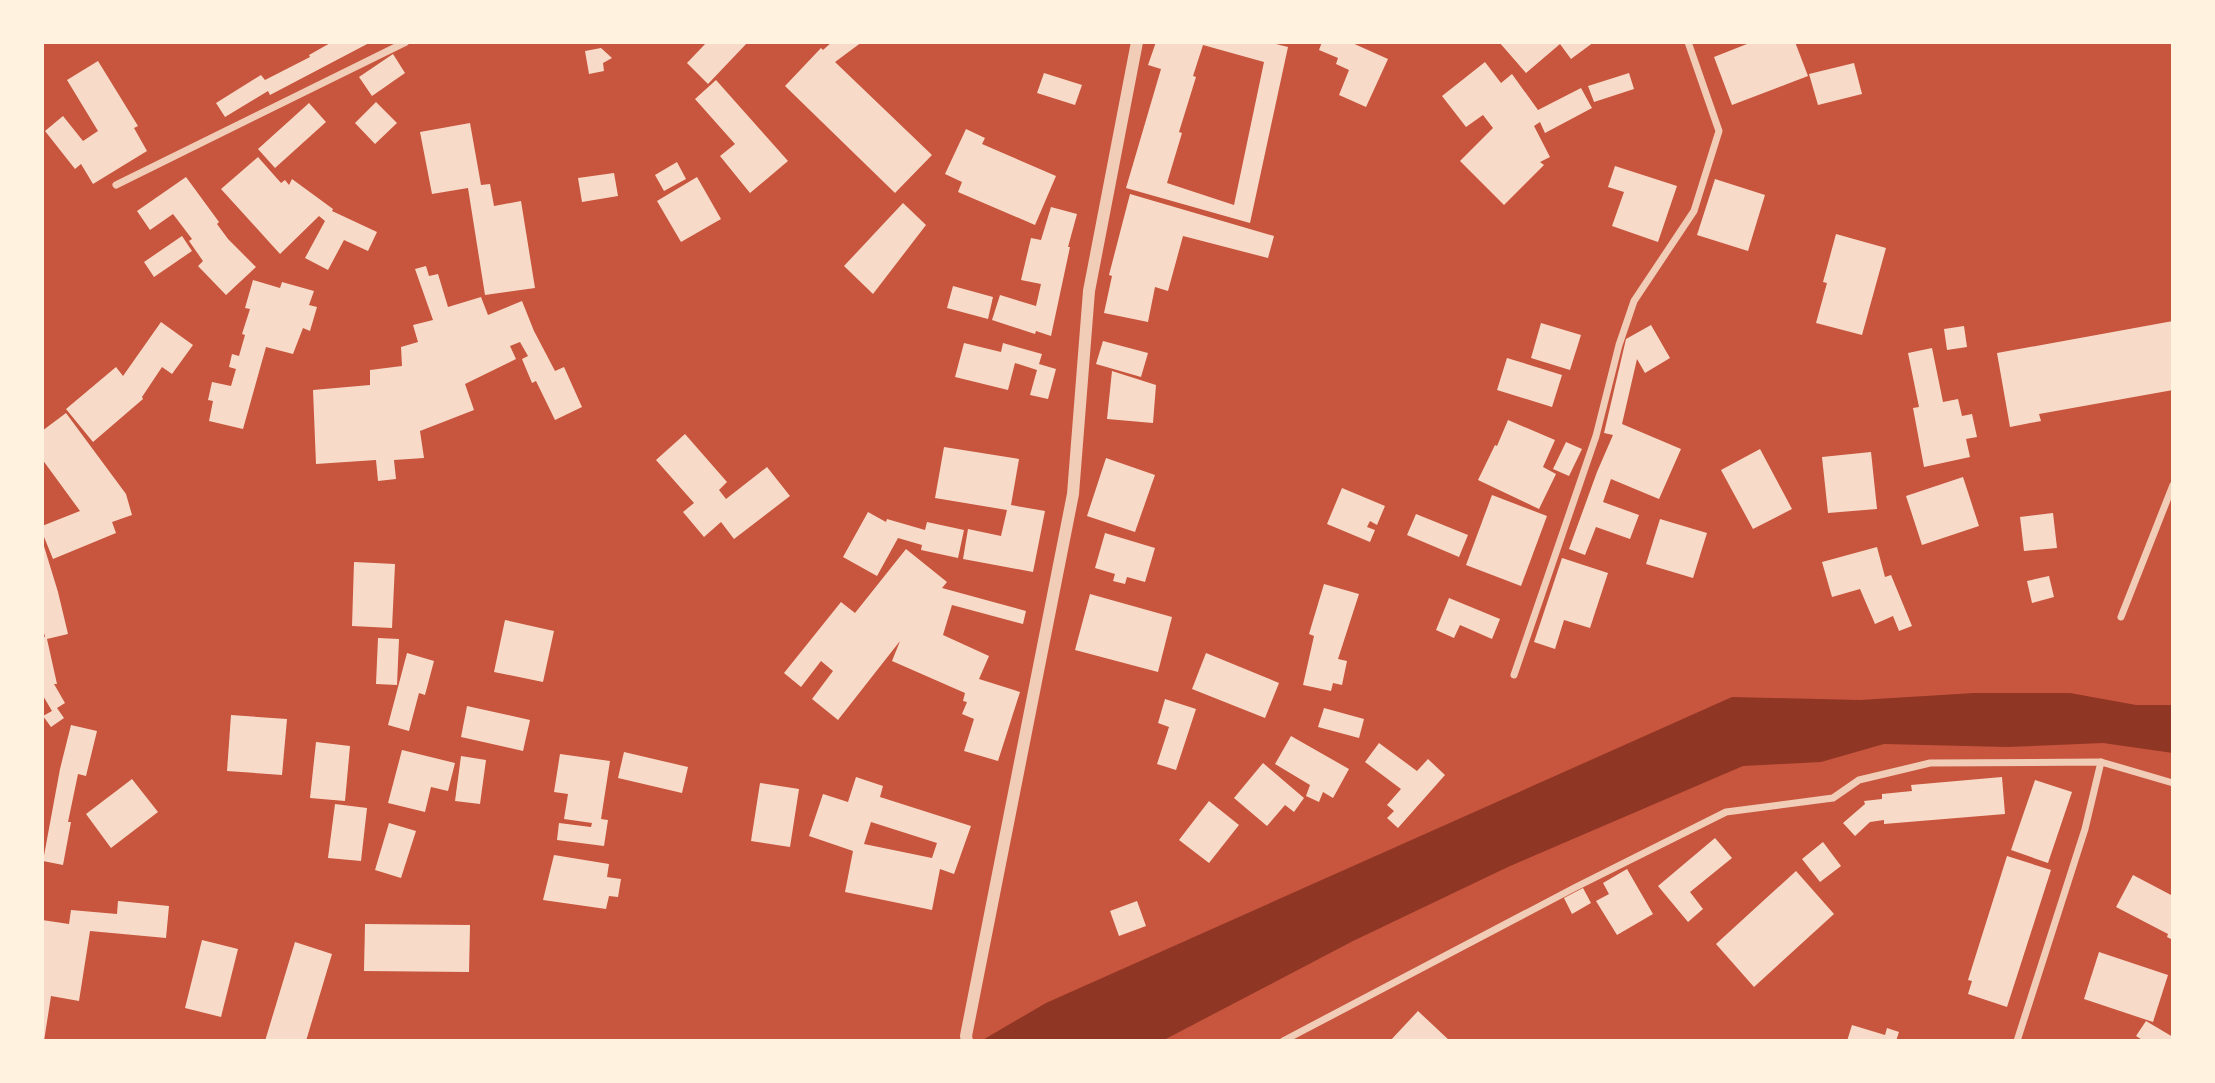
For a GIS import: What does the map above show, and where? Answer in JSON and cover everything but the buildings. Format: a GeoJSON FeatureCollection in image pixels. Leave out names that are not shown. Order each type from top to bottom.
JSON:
{"type":"FeatureCollection","features":[{"type":"Feature","properties":{"kind":"street"},"geometry":{"type":"LineString","coordinates":[[116,185],[406,42]]}},
{"type":"Feature","properties":{"kind":"street"},"geometry":{"type":"LineString","coordinates":[[967,1039],[1073,494],[1089,291],[1137,42]]}},
{"type":"Feature","properties":{"kind":"street"},"geometry":{"type":"LineString","coordinates":[[1514,675],[1596,436],[1619,345],[1634,301],[1694,211],[1719,131],[1688,42]]}},
{"type":"Feature","properties":{"kind":"street"},"geometry":{"type":"LineString","coordinates":[[2121,617],[2173,485]]}},
{"type":"Feature","properties":{"kind":"street"},"geometry":{"type":"LineString","coordinates":[[1283,1041],[1726,811],[1833,798],[1859,780],[1930,763],[2101,762],[2173,783]]}},
{"type":"Feature","properties":{"kind":"street"},"geometry":{"type":"LineString","coordinates":[[2017,1041],[2085,829],[2101,762]]}},
{"type":"Feature","properties":{"kind":"shaded area"},"geometry":{"type":"Polygon","coordinates":[[[1974,693],[2070,693],[2136,705],[2173,705],[2173,753],[2103,743],[2007,747],[1884,744],[1821,762],[1743,766],[1510,866],[1353,941],[1162,1041],[981,1041],[1046,1003],[1732,697],[1860,700],[1974,693]]]}}]}
